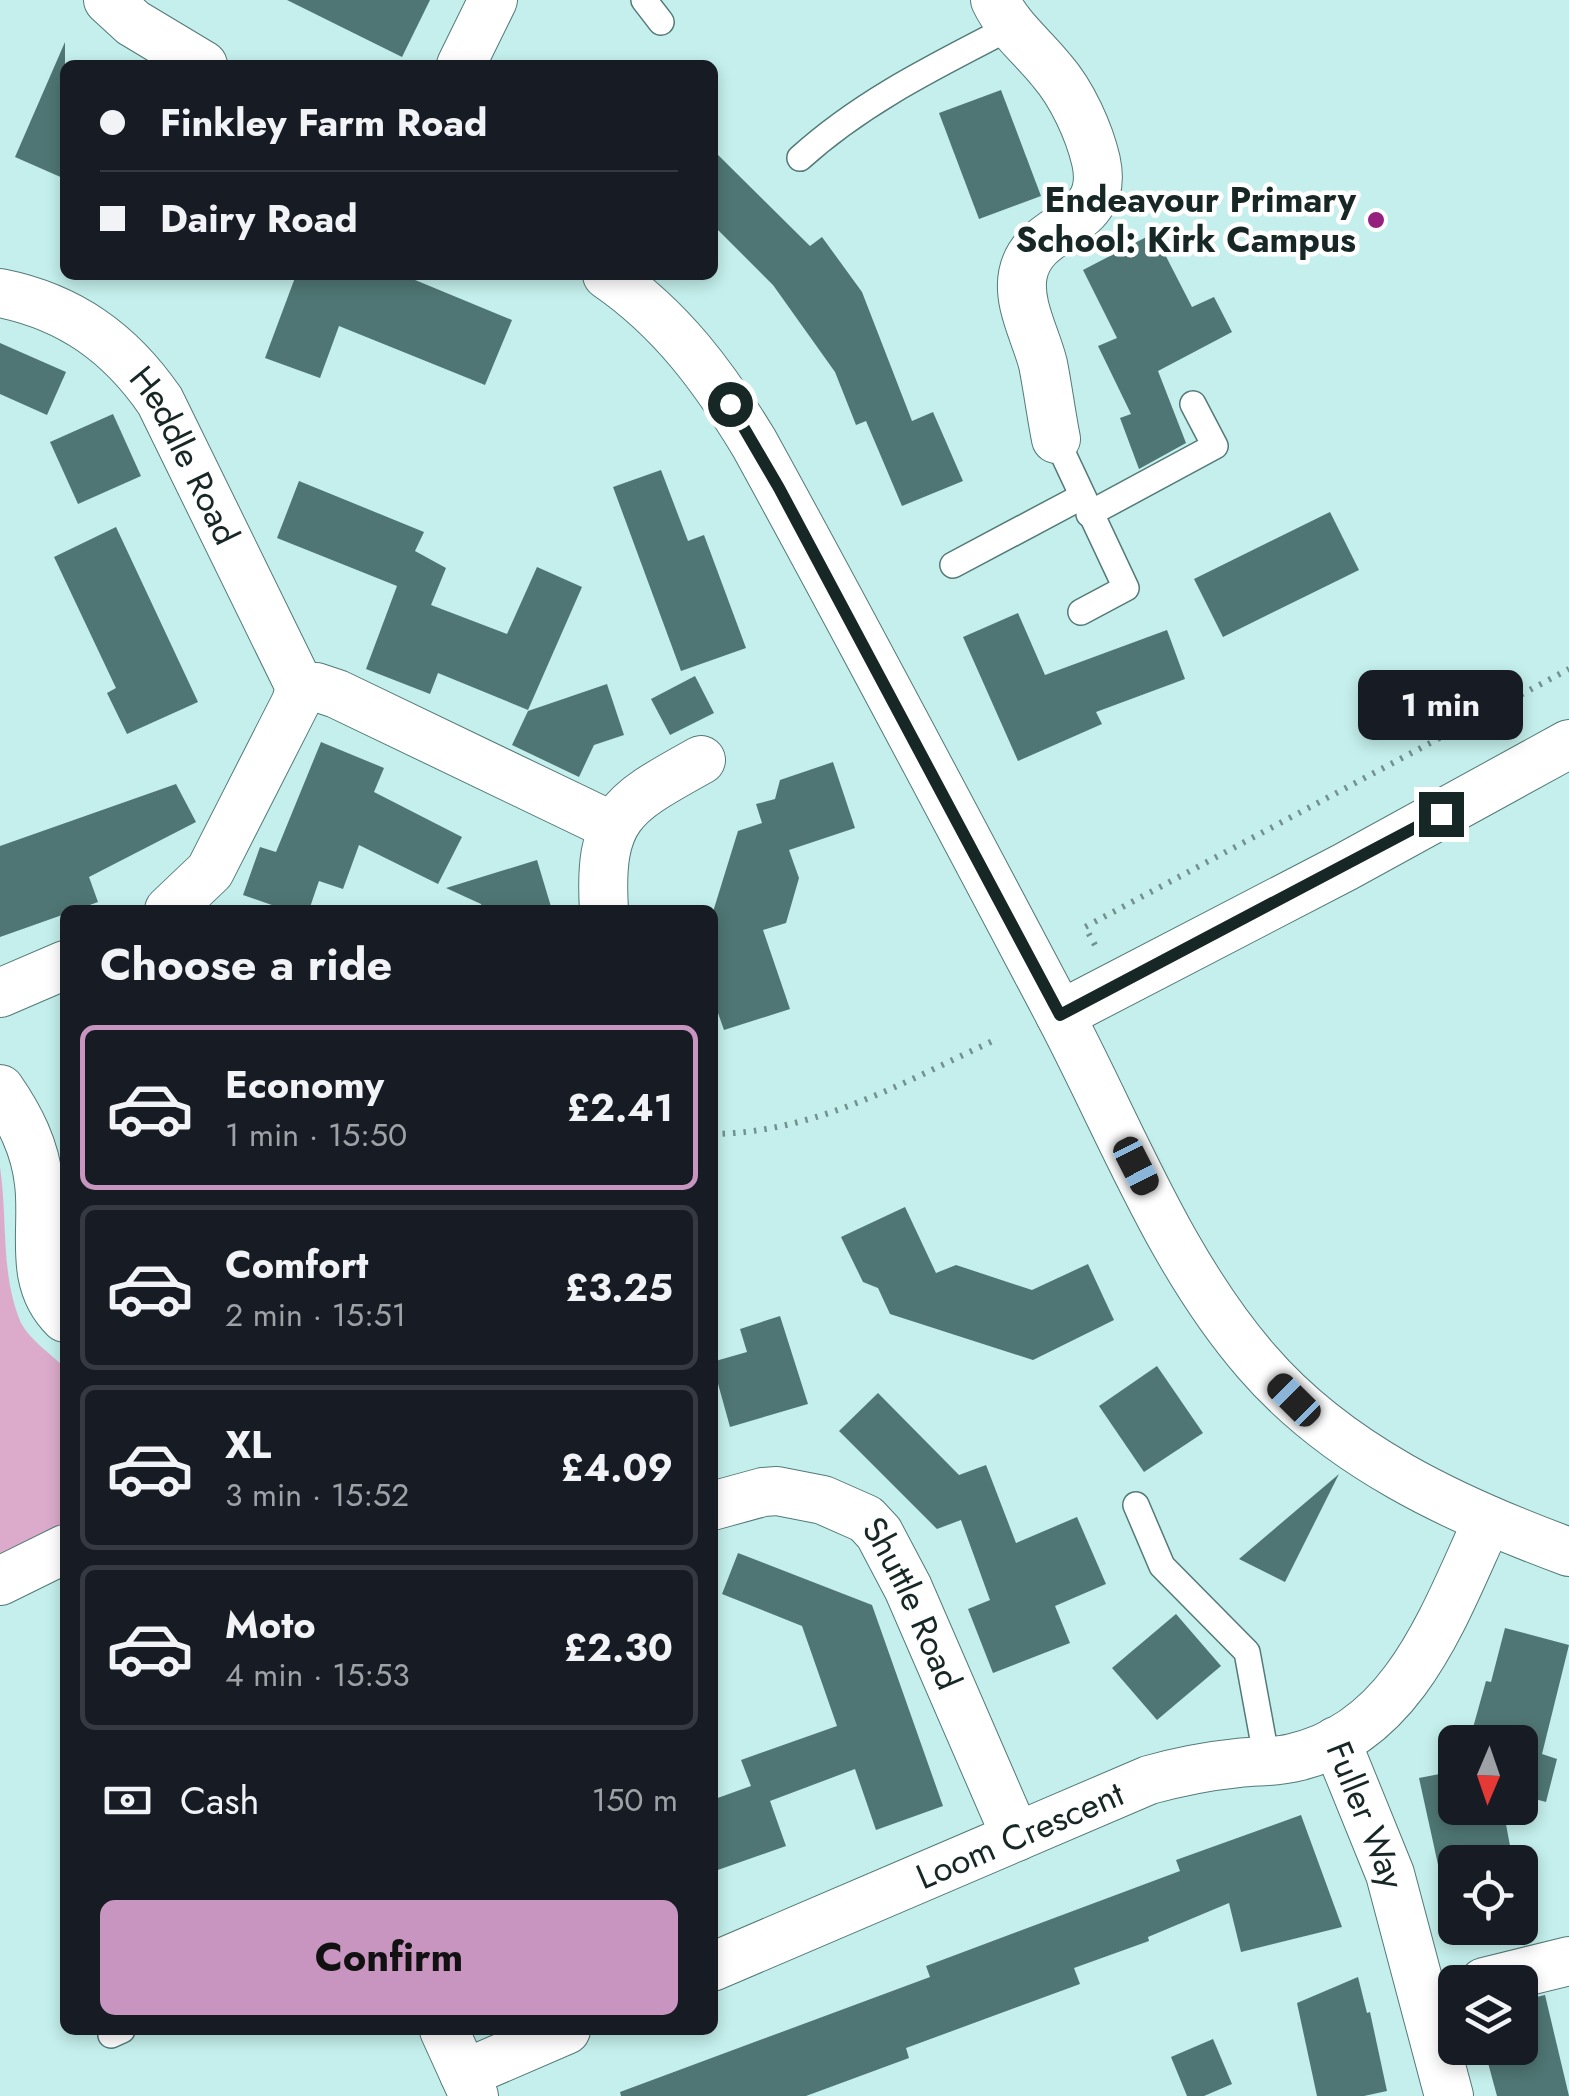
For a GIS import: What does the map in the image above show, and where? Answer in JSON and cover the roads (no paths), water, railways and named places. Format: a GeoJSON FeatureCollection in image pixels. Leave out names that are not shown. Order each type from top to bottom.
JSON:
{"type":"FeatureCollection","features":[{"type":"Feature","properties":{"kind":"street"},"geometry":{"type":"LineString","coordinates":[[108,0],[134,22],[195,60]]}},
{"type":"Feature","properties":{"kind":"street"},"geometry":{"type":"LineString","coordinates":[[463,60],[492,0]]}},
{"type":"Feature","properties":{"kind":"street"},"geometry":{"type":"LineString","coordinates":[[1003,14],[1066,92],[1096,160],[1095,201],[1037,247],[1022,275],[1022,291],[1043,365],[1056,439]]}},
{"type":"Feature","properties":{"kind":"street"},"geometry":{"type":"LineString","coordinates":[[614,280],[672,330],[704,366],[738,417],[1060,1015],[1195,1276],[1257,1362],[1294,1400],[1388,1470],[1488,1520],[1569,1552]]}},
{"type":"Feature","properties":{"kind":"street","name":"Heddle Road"},"geometry":{"type":"LineString","coordinates":[[0,293],[42,304],[73,318],[124,355],[142,375],[160,402],[300,688]]}},
{"type":"Feature","properties":{"kind":"street"},"geometry":{"type":"LineString","coordinates":[[175,905],[210,871],[300,688],[316,687],[337,694],[612,826]]}},
{"type":"Feature","properties":{"kind":"street"},"geometry":{"type":"LineString","coordinates":[[1060,1015],[1345,868],[1569,744]]}},
{"type":"Feature","properties":{"kind":"street"},"geometry":{"type":"LineString","coordinates":[[604,905],[604,873],[612,826],[642,794],[701,760]]}},
{"type":"Feature","properties":{"kind":"street"},"geometry":{"type":"LineString","coordinates":[[0,994],[60,967]]}},
{"type":"Feature","properties":{"kind":"street"},"geometry":{"type":"LineString","coordinates":[[0,1089],[16,1112],[35,1160],[40,1186],[40,1262],[46,1292],[60,1311]]}},
{"type":"Feature","properties":{"kind":"street","name":"Shuttle Road"},"geometry":{"type":"LineString","coordinates":[[718,1504],[778,1491],[823,1500],[866,1519],[884,1542],[908,1588],[1016,1837]]}},
{"type":"Feature","properties":{"kind":"street","name":"Fuller Way"},"geometry":{"type":"LineString","coordinates":[[1438,1989],[1336,1740],[1368,1722],[1404,1682],[1425,1651],[1488,1520]]}},
{"type":"Feature","properties":{"kind":"street"},"geometry":{"type":"LineString","coordinates":[[0,1581],[60,1552]]}},
{"type":"Feature","properties":{"kind":"street","name":"Loom Crescent"},"geometry":{"type":"LineString","coordinates":[[718,1964],[1148,1780],[1210,1766],[1292,1758],[1336,1740]]}},
{"type":"Feature","properties":{"kind":"street"},"geometry":{"type":"LineString","coordinates":[[1538,1969],[1569,1961]]}},
{"type":"Feature","properties":{"kind":"street"},"geometry":{"type":"LineString","coordinates":[[446,2035],[469,2085],[557,2035]]}},
{"type":"Feature","properties":{"kind":"street","name":"Fuller Way"},"geometry":{"type":"LineString","coordinates":[[1446,2065],[1449,2096]]}},
{"type":"Feature","properties":{"kind":"lane"},"geometry":{"type":"LineString","coordinates":[[644,0],[661,22]]}},
{"type":"Feature","properties":{"kind":"lane"},"geometry":{"type":"LineString","coordinates":[[800,158],[835,127],[1003,14]]}},
{"type":"Feature","properties":{"kind":"lane"},"geometry":{"type":"LineString","coordinates":[[953,565],[1214,446],[1193,404]]}},
{"type":"Feature","properties":{"kind":"lane"},"geometry":{"type":"LineString","coordinates":[[1056,439],[1126,588],[1081,612]]}},
{"type":"Feature","properties":{"kind":"lane"},"geometry":{"type":"LineString","coordinates":[[1136,1504],[1162,1566],[1247,1652],[1267,1761]]}},
{"type":"Feature","properties":{"kind":"place","name":"Endeavour Primary School: Kirk Campus"},"geometry":{"type":"Point","coordinates":[1376,220]}}]}
